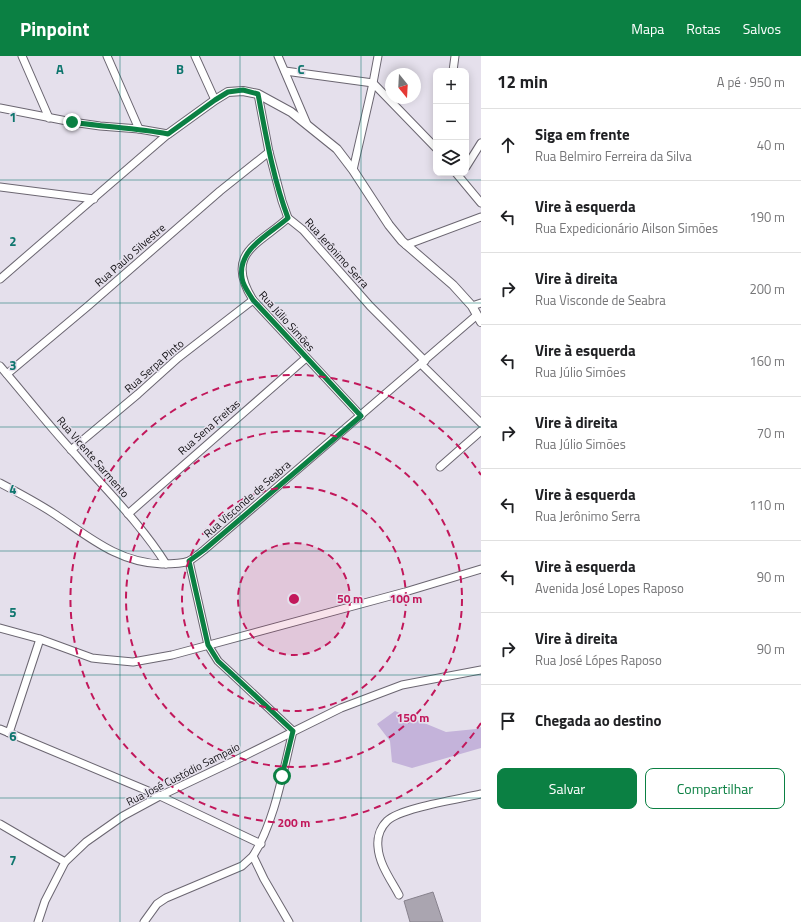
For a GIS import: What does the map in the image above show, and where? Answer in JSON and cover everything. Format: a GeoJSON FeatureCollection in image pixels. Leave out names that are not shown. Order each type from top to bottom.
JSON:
{"type":"FeatureCollection","features":[{"type":"Feature","properties":{"kind":"street"},"geometry":{"type":"LineString","coordinates":[[22,56],[49,118]]}},
{"type":"Feature","properties":{"kind":"street"},"geometry":{"type":"LineString","coordinates":[[107,56],[139,129]]}},
{"type":"Feature","properties":{"kind":"street"},"geometry":{"type":"LineString","coordinates":[[195,56],[215,100]]}},
{"type":"Feature","properties":{"kind":"street"},"geometry":{"type":"LineString","coordinates":[[278,56],[307,124]]}},
{"type":"Feature","properties":{"kind":"street"},"geometry":{"type":"LineString","coordinates":[[353,170],[378,56]]}},
{"type":"Feature","properties":{"kind":"street"},"geometry":{"type":"LineString","coordinates":[[453,68],[455,56]]}},
{"type":"Feature","properties":{"kind":"street"},"geometry":{"type":"LineString","coordinates":[[285,71],[373,83],[433,145]]}},
{"type":"Feature","properties":{"kind":"street"},"geometry":{"type":"LineString","coordinates":[[0,279],[168,134],[228,92],[243,90],[258,94],[291,112],[337,149],[353,170],[389,225],[406,245],[454,285],[472,306],[479,319]]}},
{"type":"Feature","properties":{"kind":"street","name":"Rua Jerônimo Serra"},"geometry":{"type":"LineString","coordinates":[[258,94],[269,152],[288,218],[303,230],[370,306],[481,423]]}},
{"type":"Feature","properties":{"kind":"street"},"geometry":{"type":"LineString","coordinates":[[0,108],[100,126],[139,129],[168,134]]}},
{"type":"Feature","properties":{"kind":"street"},"geometry":{"type":"LineString","coordinates":[[469,162],[481,143]]}},
{"type":"Feature","properties":{"kind":"street","name":"Rua Paulo Silvestre"},"geometry":{"type":"LineString","coordinates":[[7,374],[88,306],[220,191],[269,152]]}},
{"type":"Feature","properties":{"kind":"street"},"geometry":{"type":"LineString","coordinates":[[460,176],[481,204]]}},
{"type":"Feature","properties":{"kind":"street"},"geometry":{"type":"LineString","coordinates":[[0,187],[94,199]]}},
{"type":"Feature","properties":{"kind":"street"},"geometry":{"type":"LineString","coordinates":[[406,245],[481,217]]}},
{"type":"Feature","properties":{"kind":"street","name":"Rua Júlio Simões"},"geometry":{"type":"LineString","coordinates":[[288,218],[248,252],[242,264],[242,278],[246,289],[253,300],[361,416]]}},
{"type":"Feature","properties":{"kind":"street","name":"Rua Serpa Pinto"},"geometry":{"type":"LineString","coordinates":[[71,450],[178,358],[253,300]]}},
{"type":"Feature","properties":{"kind":"street"},"geometry":{"type":"LineString","coordinates":[[472,306],[481,303]]}},
{"type":"Feature","properties":{"kind":"street","name":"Rua Visconde de Seabra"},"geometry":{"type":"LineString","coordinates":[[0,483],[46,508],[100,545],[133,560],[148,564],[166,564],[189,561],[204,550],[423,363],[479,319]]}},
{"type":"Feature","properties":{"kind":"street","name":"Rua Sena Freitas"},"geometry":{"type":"LineString","coordinates":[[128,514],[306,358]]}},
{"type":"Feature","properties":{"kind":"street","name":"Rua Vicente Sarmento"},"geometry":{"type":"LineString","coordinates":[[0,366],[71,450],[128,514],[166,564]]}},
{"type":"Feature","properties":{"kind":"street"},"geometry":{"type":"LineString","coordinates":[[440,467],[481,431]]}},
{"type":"Feature","properties":{"kind":"street"},"geometry":{"type":"LineString","coordinates":[[144,922],[157,904],[166,898],[242,866],[253,856],[260,844],[272,811],[293,731],[218,661],[208,645],[189,561]]}},
{"type":"Feature","properties":{"kind":"street"},"geometry":{"type":"LineString","coordinates":[[0,628],[40,639],[92,658],[142,662],[397,594],[481,569]]}},
{"type":"Feature","properties":{"kind":"street"},"geometry":{"type":"LineString","coordinates":[[9,732],[40,639]]}},
{"type":"Feature","properties":{"kind":"street","name":"Rua José Custódio Sampaio"},"geometry":{"type":"LineString","coordinates":[[38,922],[45,901],[65,862],[86,842],[106,828],[160,796],[340,708],[402,685],[481,670]]}},
{"type":"Feature","properties":{"kind":"street"},"geometry":{"type":"LineString","coordinates":[[0,729],[160,796],[260,844]]}},
{"type":"Feature","properties":{"kind":"street"},"geometry":{"type":"LineString","coordinates":[[399,895],[384,866],[378,848],[379,833],[387,821],[400,813],[481,794]]}},
{"type":"Feature","properties":{"kind":"street"},"geometry":{"type":"LineString","coordinates":[[0,824],[65,862]]}},
{"type":"Feature","properties":{"kind":"street"},"geometry":{"type":"LineString","coordinates":[[253,856],[264,879],[289,922]]}},
{"type":"Feature","properties":{"kind":"shaded area"},"geometry":{"type":"Polygon","coordinates":[[[395,711],[446,732],[476,729],[481,727],[481,748],[412,768],[392,762],[390,741],[377,724],[395,711]]]}},
{"type":"Feature","properties":{"kind":"building"},"geometry":{"type":"Polygon","coordinates":[[[433,892],[443,922],[410,922],[404,901],[433,892]]]}},
{"type":"Feature","properties":{"kind":"route"},"geometry":{"type":"LineString","coordinates":[[72,122],[139,129],[168,134],[228,92],[243,90],[258,94],[269,152],[288,218],[248,252],[242,264],[242,278],[246,289],[253,300],[361,416],[204,550],[189,561],[208,645],[218,661],[293,731],[282,776]]}}]}
